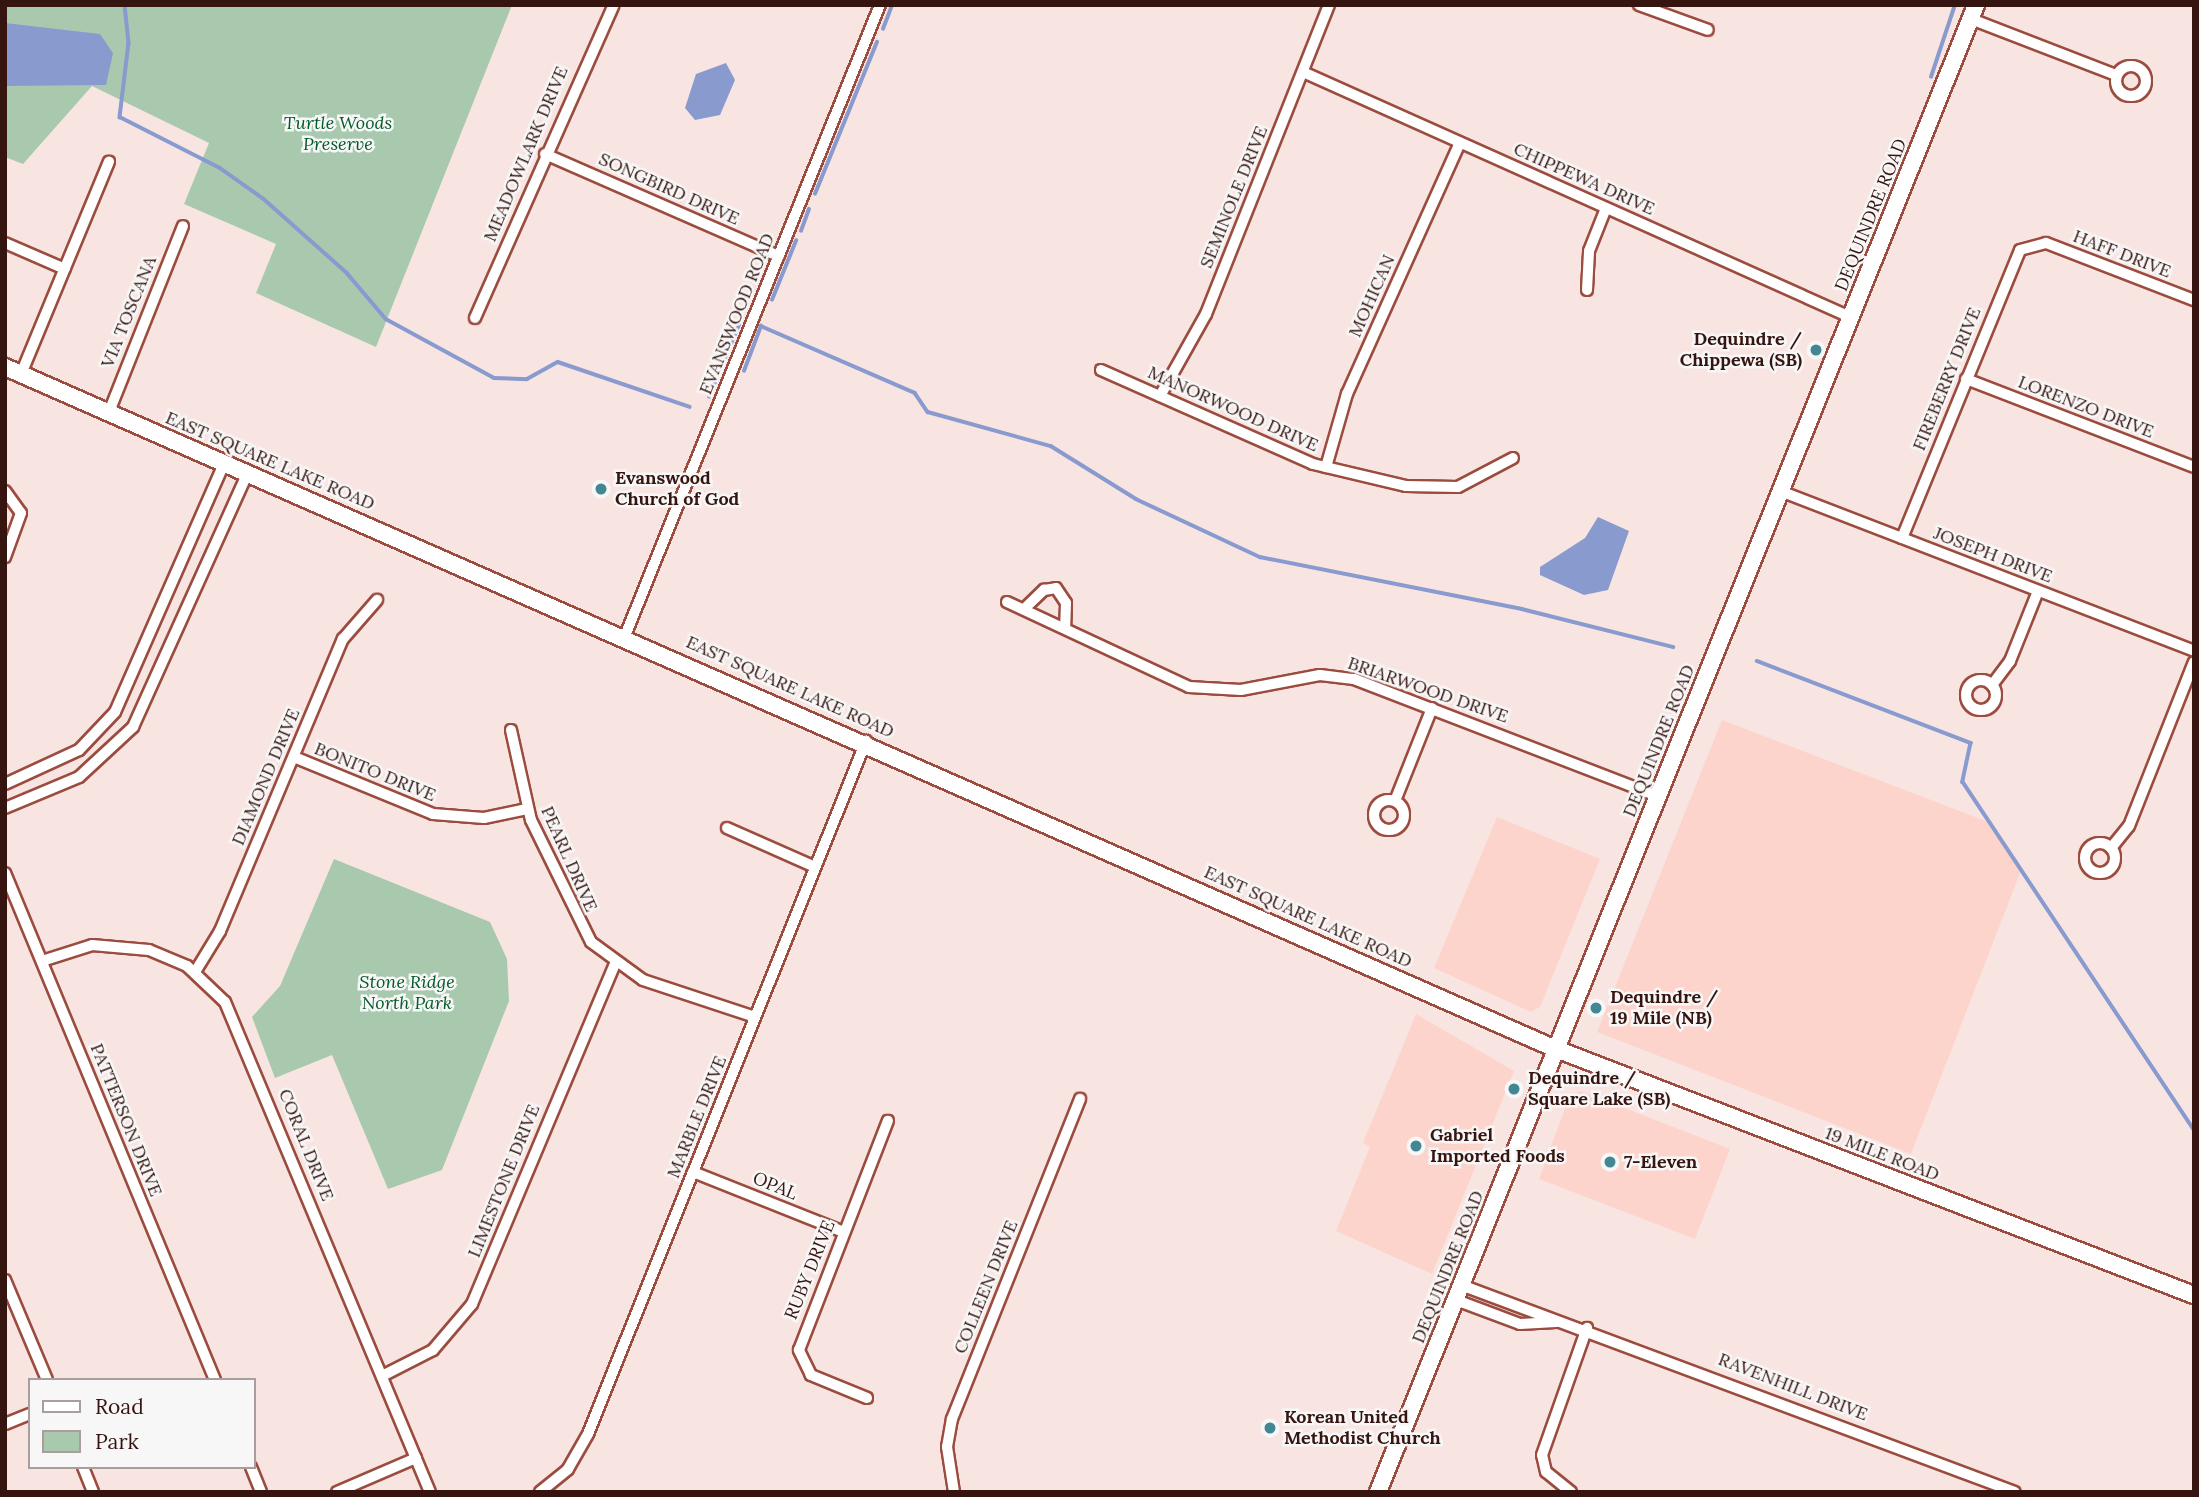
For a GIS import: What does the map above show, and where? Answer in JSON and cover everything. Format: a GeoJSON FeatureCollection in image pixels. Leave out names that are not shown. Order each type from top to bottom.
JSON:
{"type":"FeatureCollection","features":[{"type":"Feature","properties":{"kind":"main road","name":"DEQUINDRE ROAD"},"geometry":{"type":"LineString","coordinates":[[1378,1492],[1974,12]]}},
{"type":"Feature","properties":{"kind":"main road","name":"EAST SQUARE LAKE ROAD"},"geometry":{"type":"LineString","coordinates":[[5,367],[866,741],[1556,1049]]}},
{"type":"Feature","properties":{"kind":"main road","name":"19 MILE ROAD"},"geometry":{"type":"LineString","coordinates":[[1556,1049],[2194,1295]]}},
{"type":"Feature","properties":{"kind":"street","name":"MEADOWLARK DRIVE"},"geometry":{"type":"LineString","coordinates":[[475,318],[545,154],[614,5]]}},
{"type":"Feature","properties":{"kind":"street","name":"EVANSWOOD ROAD"},"geometry":{"type":"LineString","coordinates":[[625,636],[880,5]]}},
{"type":"Feature","properties":{"kind":"street","name":"SEMINOLE DRIVE"},"geometry":{"type":"LineString","coordinates":[[1160,397],[1206,314],[1329,5]]}},
{"type":"Feature","properties":{"kind":"street"},"geometry":{"type":"LineString","coordinates":[[1639,5],[1708,30]]}},
{"type":"Feature","properties":{"kind":"street"},"geometry":{"type":"LineString","coordinates":[[1974,12],[2116,75]]}},
{"type":"Feature","properties":{"kind":"street","name":"CHIPPEWA DRIVE"},"geometry":{"type":"LineString","coordinates":[[1303,72],[1850,317]]}},
{"type":"Feature","properties":{"kind":"street","name":"MOHICAN"},"geometry":{"type":"LineString","coordinates":[[1326,467],[1348,394],[1460,143]]}},
{"type":"Feature","properties":{"kind":"street","name":"SONGBIRD DRIVE"},"geometry":{"type":"LineString","coordinates":[[545,154],[779,256]]}},
{"type":"Feature","properties":{"kind":"street"},"geometry":{"type":"LineString","coordinates":[[21,374],[109,162]]}},
{"type":"Feature","properties":{"kind":"street"},"geometry":{"type":"LineString","coordinates":[[1587,290],[1589,251],[1606,208]]}},
{"type":"Feature","properties":{"kind":"street","name":"VIA TOSCANA"},"geometry":{"type":"LineString","coordinates":[[109,412],[183,226]]}},
{"type":"Feature","properties":{"kind":"street","name":"HAFF DRIVE"},"geometry":{"type":"LineString","coordinates":[[2036,242],[2194,300]]}},
{"type":"Feature","properties":{"kind":"street","name":"FIREBERRY DRIVE"},"geometry":{"type":"LineString","coordinates":[[1902,538],[2014,259],[2036,242]]}},
{"type":"Feature","properties":{"kind":"street"},"geometry":{"type":"LineString","coordinates":[[5,243],[65,269]]}},
{"type":"Feature","properties":{"kind":"street","name":"MANORWOOD DRIVE"},"geometry":{"type":"LineString","coordinates":[[1101,370],[1326,467],[1443,489],[1480,480],[1513,458]]}},
{"type":"Feature","properties":{"kind":"street","name":"LORENZO DRIVE"},"geometry":{"type":"LineString","coordinates":[[1966,379],[2194,467]]}},
{"type":"Feature","properties":{"kind":"street"},"geometry":{"type":"LineString","coordinates":[[5,784],[67,757],[104,727],[163,606],[225,462]]}},
{"type":"Feature","properties":{"kind":"street"},"geometry":{"type":"LineString","coordinates":[[5,808],[79,777],[122,741],[184,615],[248,472]]}},
{"type":"Feature","properties":{"kind":"street"},"geometry":{"type":"LineString","coordinates":[[5,491],[21,508],[5,557]]}},
{"type":"Feature","properties":{"kind":"street","name":"JOSEPH DRIVE"},"geometry":{"type":"LineString","coordinates":[[1780,491],[2194,651]]}},
{"type":"Feature","properties":{"kind":"street"},"geometry":{"type":"LineString","coordinates":[[1024,609],[1044,590],[1056,588],[1066,603],[1065,626]]}},
{"type":"Feature","properties":{"kind":"street"},"geometry":{"type":"LineString","coordinates":[[1992,685],[2010,661],[2038,592]]}},
{"type":"Feature","properties":{"kind":"street","name":"DIAMOND DRIVE"},"geometry":{"type":"LineString","coordinates":[[195,972],[219,931],[343,639],[377,600]]}},
{"type":"Feature","properties":{"kind":"street","name":"BRIARWOOD DRIVE"},"geometry":{"type":"LineString","coordinates":[[1007,602],[1065,626],[1189,687],[1224,692],[1336,676],[1432,708],[1658,796]]}},
{"type":"Feature","properties":{"kind":"street"},"geometry":{"type":"LineString","coordinates":[[163,606],[184,615]]}},
{"type":"Feature","properties":{"kind":"street"},"geometry":{"type":"LineString","coordinates":[[2111,848],[2129,826],[2194,662]]}},
{"type":"Feature","properties":{"kind":"street"},"geometry":{"type":"LineString","coordinates":[[1395,801],[1432,708]]}},
{"type":"Feature","properties":{"kind":"street"},"geometry":{"type":"LineString","coordinates":[[104,727],[122,741]]}},
{"type":"Feature","properties":{"kind":"street","name":"PEARL DRIVE"},"geometry":{"type":"LineString","coordinates":[[511,730],[527,810],[579,924],[615,963],[650,982],[755,1017]]}},
{"type":"Feature","properties":{"kind":"street","name":"MARBLE DRIVE"},"geometry":{"type":"LineString","coordinates":[[540,1492],[568,1469],[588,1434],[866,741]]}},
{"type":"Feature","properties":{"kind":"street","name":"BONITO DRIVE"},"geometry":{"type":"LineString","coordinates":[[294,757],[433,814],[484,818],[527,810]]}},
{"type":"Feature","properties":{"kind":"street"},"geometry":{"type":"LineString","coordinates":[[727,828],[816,867]]}},
{"type":"Feature","properties":{"kind":"street","name":"PATTERSON DRIVE"},"geometry":{"type":"LineString","coordinates":[[5,873],[214,1378]]}},
{"type":"Feature","properties":{"kind":"street","name":"CORAL DRIVE"},"geometry":{"type":"LineString","coordinates":[[42,961],[76,948],[121,945],[165,955],[195,972],[241,1031],[430,1492]]}},
{"type":"Feature","properties":{"kind":"street","name":"LIMESTONE DRIVE"},"geometry":{"type":"LineString","coordinates":[[382,1376],[433,1350],[472,1304],[615,963]]}},
{"type":"Feature","properties":{"kind":"street","name":"COLLEEN DRIVE"},"geometry":{"type":"LineString","coordinates":[[954,1492],[947,1447],[952,1419],[1080,1099]]}},
{"type":"Feature","properties":{"kind":"street","name":"RUBY DRIVE"},"geometry":{"type":"LineString","coordinates":[[867,1398],[811,1375],[800,1359],[844,1232],[888,1121]]}},
{"type":"Feature","properties":{"kind":"street","name":"OPAL"},"geometry":{"type":"LineString","coordinates":[[693,1172],[844,1232]]}},
{"type":"Feature","properties":{"kind":"street"},"geometry":{"type":"LineString","coordinates":[[5,1280],[46,1378]]}},
{"type":"Feature","properties":{"kind":"street","name":"RAVENHILL DRIVE"},"geometry":{"type":"LineString","coordinates":[[1458,1292],[1520,1324],[1556,1322],[1587,1328],[2015,1492]]}},
{"type":"Feature","properties":{"kind":"street"},"geometry":{"type":"LineString","coordinates":[[1571,1492],[1546,1472],[1542,1455],[1587,1328]]}},
{"type":"Feature","properties":{"kind":"street"},"geometry":{"type":"LineString","coordinates":[[5,1424],[28,1415]]}},
{"type":"Feature","properties":{"kind":"street"},"geometry":{"type":"LineString","coordinates":[[337,1492],[416,1458]]}},
{"type":"Feature","properties":{"kind":"street"},"geometry":{"type":"LineString","coordinates":[[84,1469],[93,1492]]}},
{"type":"Feature","properties":{"kind":"street"},"geometry":{"type":"LineString","coordinates":[[252,1469],[261,1492]]}},
{"type":"Feature","properties":{"kind":"shaded area"},"geometry":{"type":"Polygon","coordinates":[[[1722,720],[1991,823],[2022,868],[1911,1154],[1597,1032],[1722,720]]]}},
{"type":"Feature","properties":{"kind":"shaded area"},"geometry":{"type":"Polygon","coordinates":[[[1497,817],[1600,859],[1540,1007],[1531,1012],[1434,968],[1497,817]]]}},
{"type":"Feature","properties":{"kind":"shaded area"},"geometry":{"type":"Polygon","coordinates":[[[1416,1014],[1514,1071],[1432,1274],[1336,1231],[1370,1147],[1363,1143],[1416,1014]]]}},
{"type":"Feature","properties":{"kind":"shaded area"},"geometry":{"type":"Polygon","coordinates":[[[1581,1091],[1730,1149],[1695,1239],[1539,1179],[1570,1095],[1581,1091]]]}},
{"type":"Feature","properties":{"kind":"green space","name":"Turtle Woods Preserve"},"geometry":{"type":"Polygon","coordinates":[[[5,5],[512,5],[376,347],[256,293],[276,244],[184,204],[209,143],[92,86],[23,164],[5,157],[5,5]]]}},
{"type":"Feature","properties":{"kind":"green space","name":"Stone Ridge North Park"},"geometry":{"type":"Polygon","coordinates":[[[334,859],[490,922],[507,959],[509,1001],[442,1170],[388,1189],[332,1055],[275,1078],[252,1017],[280,986],[334,859]]]}},
{"type":"Feature","properties":{"kind":"water"},"geometry":{"type":"Polygon","coordinates":[[[5,23],[100,34],[113,53],[106,85],[5,86],[5,23]]]}},
{"type":"Feature","properties":{"kind":"water"},"geometry":{"type":"Polygon","coordinates":[[[726,63],[735,80],[720,115],[695,120],[685,108],[696,74],[726,63]]]}},
{"type":"Feature","properties":{"kind":"water"},"geometry":{"type":"Polygon","coordinates":[[[1598,517],[1629,531],[1608,590],[1584,595],[1540,575],[1540,567],[1585,538],[1598,517]]]}},
{"type":"Feature","properties":{"kind":"waterway"},"geometry":{"type":"LineString","coordinates":[[125,5],[129,43],[120,117],[220,168],[264,199],[347,273],[386,319],[494,378],[527,379],[558,362],[690,407]]}},
{"type":"Feature","properties":{"kind":"waterway"},"geometry":{"type":"LineString","coordinates":[[883,29],[892,5]]}},
{"type":"Feature","properties":{"kind":"waterway"},"geometry":{"type":"LineString","coordinates":[[1931,77],[1955,5]]}},
{"type":"Feature","properties":{"kind":"waterway"},"geometry":{"type":"LineString","coordinates":[[815,194],[877,42]]}},
{"type":"Feature","properties":{"kind":"waterway"},"geometry":{"type":"LineString","coordinates":[[801,231],[809,209]]}},
{"type":"Feature","properties":{"kind":"waterway"},"geometry":{"type":"LineString","coordinates":[[772,300],[796,241]]}},
{"type":"Feature","properties":{"kind":"waterway"},"geometry":{"type":"LineString","coordinates":[[724,360],[739,325]]}},
{"type":"Feature","properties":{"kind":"waterway"},"geometry":{"type":"LineString","coordinates":[[744,371],[761,326],[915,393],[928,412],[1051,446],[1136,499],[1260,557],[1522,609],[1673,647]]}},
{"type":"Feature","properties":{"kind":"waterway"},"geometry":{"type":"LineString","coordinates":[[709,397],[718,375]]}},
{"type":"Feature","properties":{"kind":"waterway"},"geometry":{"type":"LineString","coordinates":[[1757,661],[1971,743],[1963,782],[2194,1130]]}},
{"type":"Feature","properties":{"kind":"place","name":"Dequindre / Chippewa (SB)"},"geometry":{"type":"Point","coordinates":[1816,350]}},
{"type":"Feature","properties":{"kind":"place","name":"Evanswood Church of God"},"geometry":{"type":"Point","coordinates":[601,489]}},
{"type":"Feature","properties":{"kind":"place","name":"Dequindre / 19 Mile (NB)"},"geometry":{"type":"Point","coordinates":[1596,1008]}},
{"type":"Feature","properties":{"kind":"place","name":"Dequindre / Square Lake (SB)"},"geometry":{"type":"Point","coordinates":[1514,1089]}},
{"type":"Feature","properties":{"kind":"place","name":"Gabriel Imported Foods"},"geometry":{"type":"Point","coordinates":[1416,1146]}},
{"type":"Feature","properties":{"kind":"place","name":"7-Eleven"},"geometry":{"type":"Point","coordinates":[1610,1162]}},
{"type":"Feature","properties":{"kind":"place","name":"Korean United Methodist Church"},"geometry":{"type":"Point","coordinates":[1270,1428]}}]}
